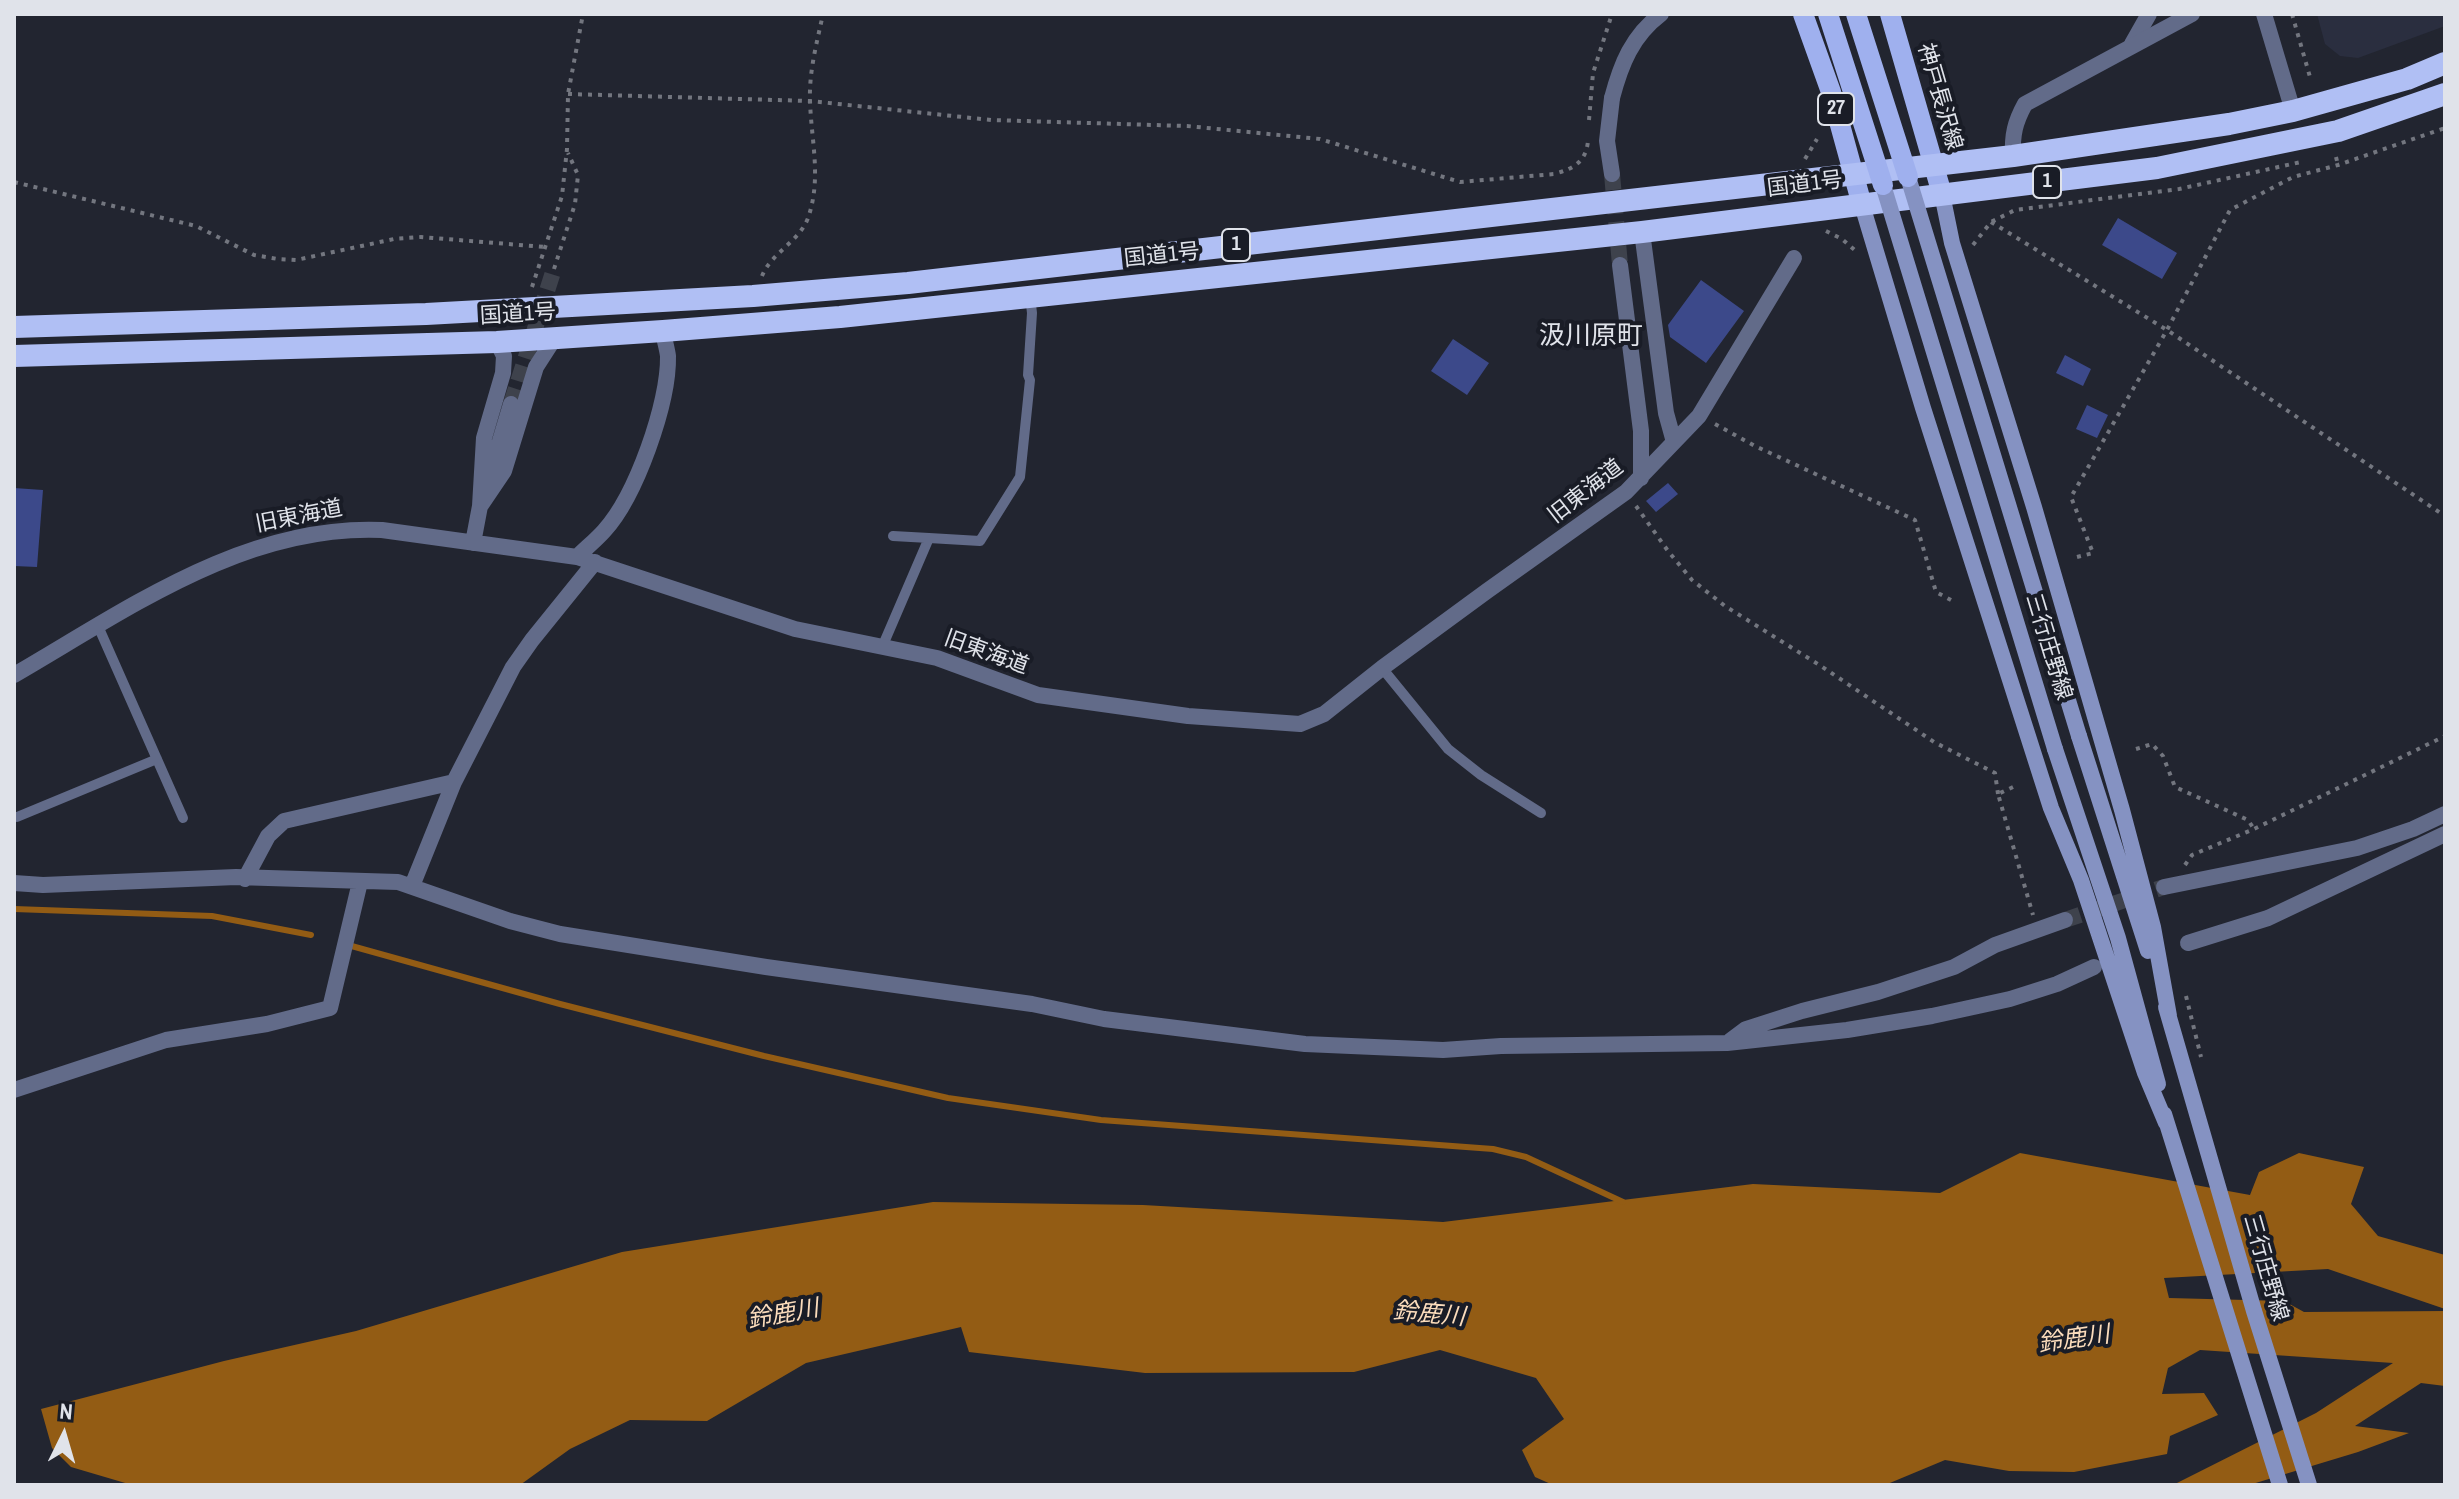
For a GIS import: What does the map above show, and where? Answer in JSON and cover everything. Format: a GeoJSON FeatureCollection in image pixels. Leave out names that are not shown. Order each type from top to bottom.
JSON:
{"type":"FeatureCollection","features":[{"type":"Feature","properties":{"kind":"highway","name":"国道1号"},"geometry":{"type":"LineString","coordinates":[[14,327],[525,308],[753,296],[908,283],[2013,156],[2229,124],[2293,111],[2407,79],[2445,63]]}},
{"type":"Feature","properties":{"kind":"highway","name":"国道1号"},"geometry":{"type":"LineString","coordinates":[[14,356],[497,342],[663,331],[840,317],[1642,232],[2157,168],[2338,131],[2445,94]]}},
{"type":"Feature","properties":{"kind":"main road","name":"27"},"geometry":{"type":"LineString","coordinates":[[1803,14],[1831,92],[1862,205]]}},
{"type":"Feature","properties":{"kind":"main road","name":"27"},"geometry":{"type":"LineString","coordinates":[[1828,14],[1883,185]]}},
{"type":"Feature","properties":{"kind":"main road","name":"27"},"geometry":{"type":"LineString","coordinates":[[1856,14],[1908,177]]}},
{"type":"Feature","properties":{"kind":"main road","name":"神戸長沢線"},"geometry":{"type":"LineString","coordinates":[[1890,14],[1942,194]]}},
{"type":"Feature","properties":{"kind":"main road","name":"三行庄野線"},"geometry":{"type":"LineString","coordinates":[[1908,177],[2079,736],[2169,1016],[2254,1311],[2309,1485]]}},
{"type":"Feature","properties":{"kind":"main road","name":"三行庄野線"},"geometry":{"type":"LineString","coordinates":[[1883,185],[2055,749],[2118,938],[2152,1056],[2166,1123]]}},
{"type":"Feature","properties":{"kind":"main road","name":"三行庄野線"},"geometry":{"type":"LineString","coordinates":[[1942,194],[1952,243],[2034,507],[2122,810],[2153,927],[2169,1016]]}},
{"type":"Feature","properties":{"kind":"main road","name":"三行庄野線"},"geometry":{"type":"LineString","coordinates":[[1862,205],[1927,422],[2101,962],[2166,1123],[2280,1485]]}},
{"type":"Feature","properties":{"kind":"street"},"geometry":{"type":"LineString","coordinates":[[1612,174],[1607,141],[1612,98],[1625,55],[1636,38],[1661,14]]}},
{"type":"Feature","properties":{"kind":"street"},"geometry":{"type":"LineString","coordinates":[[2132,44],[2149,14]]}},
{"type":"Feature","properties":{"kind":"street"},"geometry":{"type":"LineString","coordinates":[[2013,156],[2012,138],[2025,104],[2192,14]]}},
{"type":"Feature","properties":{"kind":"street"},"geometry":{"type":"LineString","coordinates":[[2264,14],[2293,111]]}},
{"type":"Feature","properties":{"kind":"street"},"geometry":{"type":"LineString","coordinates":[[1642,232],[1666,413],[1674,442]]}},
{"type":"Feature","properties":{"kind":"street","name":"旧東海道"},"geometry":{"type":"LineString","coordinates":[[14,675],[199,570],[288,538],[351,528],[577,557],[795,629],[937,658],[1038,695],[1188,716],[1300,724],[1324,714],[1641,478],[1699,416],[1794,258]]}},
{"type":"Feature","properties":{"kind":"street"},"geometry":{"type":"LineString","coordinates":[[1620,265],[1641,431],[1641,478]]}},
{"type":"Feature","properties":{"kind":"street"},"geometry":{"type":"LineString","coordinates":[[577,557],[605,530],[636,480],[652,436],[663,391],[668,357],[663,331]]}},
{"type":"Feature","properties":{"kind":"street"},"geometry":{"type":"LineString","coordinates":[[480,506],[504,471],[536,367],[554,339]]}},
{"type":"Feature","properties":{"kind":"street"},"geometry":{"type":"LineString","coordinates":[[480,506],[484,438],[503,373],[504,356],[497,342]]}},
{"type":"Feature","properties":{"kind":"street"},"geometry":{"type":"LineString","coordinates":[[473,543],[480,506],[511,404]]}},
{"type":"Feature","properties":{"kind":"street"},"geometry":{"type":"LineString","coordinates":[[412,886],[454,782],[513,667],[595,562]]}},
{"type":"Feature","properties":{"kind":"street"},"geometry":{"type":"LineString","coordinates":[[245,879],[268,836],[284,821],[454,782]]}},
{"type":"Feature","properties":{"kind":"street"},"geometry":{"type":"LineString","coordinates":[[2164,887],[2357,848],[2413,829],[2445,814]]}},
{"type":"Feature","properties":{"kind":"street"},"geometry":{"type":"LineString","coordinates":[[2188,943],[2268,918],[2445,834]]}},
{"type":"Feature","properties":{"kind":"street"},"geometry":{"type":"LineString","coordinates":[[14,883],[245,879],[398,882],[510,921],[560,934],[766,967],[1032,1004],[1104,1019],[1305,1044],[1443,1050],[1501,1046],[1727,1043],[1847,1030],[1932,1016],[2034,992],[2101,962]]}},
{"type":"Feature","properties":{"kind":"street"},"geometry":{"type":"LineString","coordinates":[[14,1090],[166,1040],[267,1024],[330,1008],[360,882]]}},
{"type":"Feature","properties":{"kind":"street"},"geometry":{"type":"LineString","coordinates":[[1727,1043],[1746,1029],[1954,967],[1995,945],[2065,920]]}},
{"type":"Feature","properties":{"kind":"lane"},"geometry":{"type":"LineString","coordinates":[[893,536],[980,541],[1020,477],[1030,380],[1030,296]]}},
{"type":"Feature","properties":{"kind":"lane"},"geometry":{"type":"LineString","coordinates":[[883,645],[929,538]]}},
{"type":"Feature","properties":{"kind":"lane"},"geometry":{"type":"LineString","coordinates":[[98,626],[183,818]]}},
{"type":"Feature","properties":{"kind":"lane"},"geometry":{"type":"LineString","coordinates":[[1382,668],[1448,749],[1489,781],[1541,813]]}},
{"type":"Feature","properties":{"kind":"lane"},"geometry":{"type":"LineString","coordinates":[[17,817],[157,759]]}},
{"type":"Feature","properties":{"kind":"path"},"geometry":{"type":"LineString","coordinates":[[525,308],[562,196],[568,94],[583,14]]}},
{"type":"Feature","properties":{"kind":"path"},"geometry":{"type":"LineString","coordinates":[[753,296],[764,268],[791,244],[807,222],[814,198],[816,164],[810,101],[811,75],[823,14]]}},
{"type":"Feature","properties":{"kind":"path"},"geometry":{"type":"LineString","coordinates":[[568,94],[810,101],[991,120],[1138,123],[1320,139],[1460,182],[1554,174],[1568,171],[1580,163],[1587,151],[1593,73],[1612,14]]}},
{"type":"Feature","properties":{"kind":"path"},"geometry":{"type":"LineString","coordinates":[[2292,14],[2310,77]]}},
{"type":"Feature","properties":{"kind":"path"},"geometry":{"type":"LineString","coordinates":[[2077,557],[2093,553],[2071,497],[2167,330],[2230,210],[2293,177],[2445,128]]}},
{"type":"Feature","properties":{"kind":"path"},"geometry":{"type":"LineString","coordinates":[[1805,159],[1817,139]]}},
{"type":"Feature","properties":{"kind":"path"},"geometry":{"type":"LineString","coordinates":[[554,269],[575,204],[578,175],[567,149]]}},
{"type":"Feature","properties":{"kind":"path"},"geometry":{"type":"LineString","coordinates":[[2326,156],[2338,154],[2338,165]]}},
{"type":"Feature","properties":{"kind":"path"},"geometry":{"type":"LineString","coordinates":[[1973,256],[1973,243],[1991,222],[2015,210],[2179,189],[2312,159]]}},
{"type":"Feature","properties":{"kind":"path"},"geometry":{"type":"LineString","coordinates":[[14,182],[196,226],[254,255],[278,259],[296,260],[394,239],[421,237],[545,247]]}},
{"type":"Feature","properties":{"kind":"path"},"geometry":{"type":"LineString","coordinates":[[1991,222],[2167,330],[2445,516]]}},
{"type":"Feature","properties":{"kind":"path"},"geometry":{"type":"LineString","coordinates":[[1812,232],[1827,231],[1860,255]]}},
{"type":"Feature","properties":{"kind":"path"},"geometry":{"type":"LineString","coordinates":[[1699,416],[1755,446],[1915,520],[1936,592],[1951,600]]}},
{"type":"Feature","properties":{"kind":"path"},"geometry":{"type":"LineString","coordinates":[[1626,492],[1668,551],[1703,589],[1725,606],[1934,742],[1995,773],[1998,794],[2037,930]]}},
{"type":"Feature","properties":{"kind":"path"},"geometry":{"type":"LineString","coordinates":[[2182,882],[2182,868],[2192,855],[2254,829],[2445,736]]}},
{"type":"Feature","properties":{"kind":"path"},"geometry":{"type":"LineString","coordinates":[[2136,749],[2152,744],[2163,756],[2175,787],[2248,820],[2254,829]]}},
{"type":"Feature","properties":{"kind":"path"},"geometry":{"type":"LineString","coordinates":[[1998,794],[2013,787]]}},
{"type":"Feature","properties":{"kind":"shaded area"},"geometry":{"type":"Polygon","coordinates":[[[2317,14],[2445,14],[2445,26],[2358,58],[2340,56],[2325,44],[2317,14]]]}},
{"type":"Feature","properties":{"kind":"water","name":"鈴鹿川"},"geometry":{"type":"Polygon","coordinates":[[[2020,1153],[2250,1195],[2259,1172],[2299,1153],[2364,1167],[2351,1204],[2378,1236],[2445,1255],[2445,1309],[2328,1269],[2164,1278],[2169,1298],[2284,1301],[2304,1312],[2445,1311],[2445,1386],[2421,1383],[2355,1426],[2409,1433],[2249,1485],[2173,1485],[2316,1413],[2393,1363],[2200,1350],[2168,1368],[2162,1394],[2204,1393],[2218,1415],[2170,1436],[2167,1454],[2074,1472],[2009,1471],[1945,1460],[1885,1485],[1553,1485],[1535,1477],[1522,1450],[1564,1419],[1536,1378],[1440,1350],[1354,1372],[1145,1373],[969,1352],[961,1327],[806,1363],[707,1421],[630,1420],[570,1449],[520,1485],[132,1485],[71,1467],[52,1448],[41,1409],[224,1361],[356,1331],[622,1252],[933,1202],[1143,1205],[1443,1222],[1753,1184],[1940,1193],[2020,1153]]]}},
{"type":"Feature","properties":{"kind":"building"},"geometry":{"type":"Polygon","coordinates":[[[2118,218],[2177,253],[2162,279],[2102,245],[2118,218]]]}},
{"type":"Feature","properties":{"kind":"building"},"geometry":{"type":"Polygon","coordinates":[[[1701,280],[1744,311],[1706,363],[1670,337],[1668,325],[1701,280]]]}},
{"type":"Feature","properties":{"kind":"building"},"geometry":{"type":"Polygon","coordinates":[[[1453,339],[1489,363],[1467,395],[1431,371],[1453,339]]]}},
{"type":"Feature","properties":{"kind":"building"},"geometry":{"type":"Polygon","coordinates":[[[2065,355],[2091,369],[2083,386],[2056,373],[2065,355]]]}},
{"type":"Feature","properties":{"kind":"building"},"geometry":{"type":"Polygon","coordinates":[[[2087,405],[2108,415],[2097,438],[2076,429],[2087,405]]]}},
{"type":"Feature","properties":{"kind":"building"},"geometry":{"type":"Polygon","coordinates":[[[1668,483],[1678,494],[1656,512],[1646,501],[1668,483]]]}},
{"type":"Feature","properties":{"kind":"building"},"geometry":{"type":"Polygon","coordinates":[[[14,488],[43,490],[37,567],[14,566],[14,488]]]}},
{"type":"Feature","properties":{"kind":"waterway"},"geometry":{"type":"LineString","coordinates":[[14,909],[212,916],[311,935]]}},
{"type":"Feature","properties":{"kind":"waterway"},"geometry":{"type":"LineString","coordinates":[[348,945],[560,1004],[764,1056],[948,1098],[1101,1120],[1493,1149],[1526,1157],[1623,1202]]}},
{"type":"Feature","properties":{"kind":"tunnel"},"geometry":{"type":"LineString","coordinates":[[1612,174],[1620,265]]}},
{"type":"Feature","properties":{"kind":"tunnel"},"geometry":{"type":"LineString","coordinates":[[511,404],[554,269]]}},
{"type":"Feature","properties":{"kind":"tunnel"},"geometry":{"type":"LineString","coordinates":[[2065,920],[2164,887]]}},
{"type":"Feature","properties":{"kind":"district","name":"汲川原町"},"geometry":{"type":"Point","coordinates":[1591,337]}}]}
